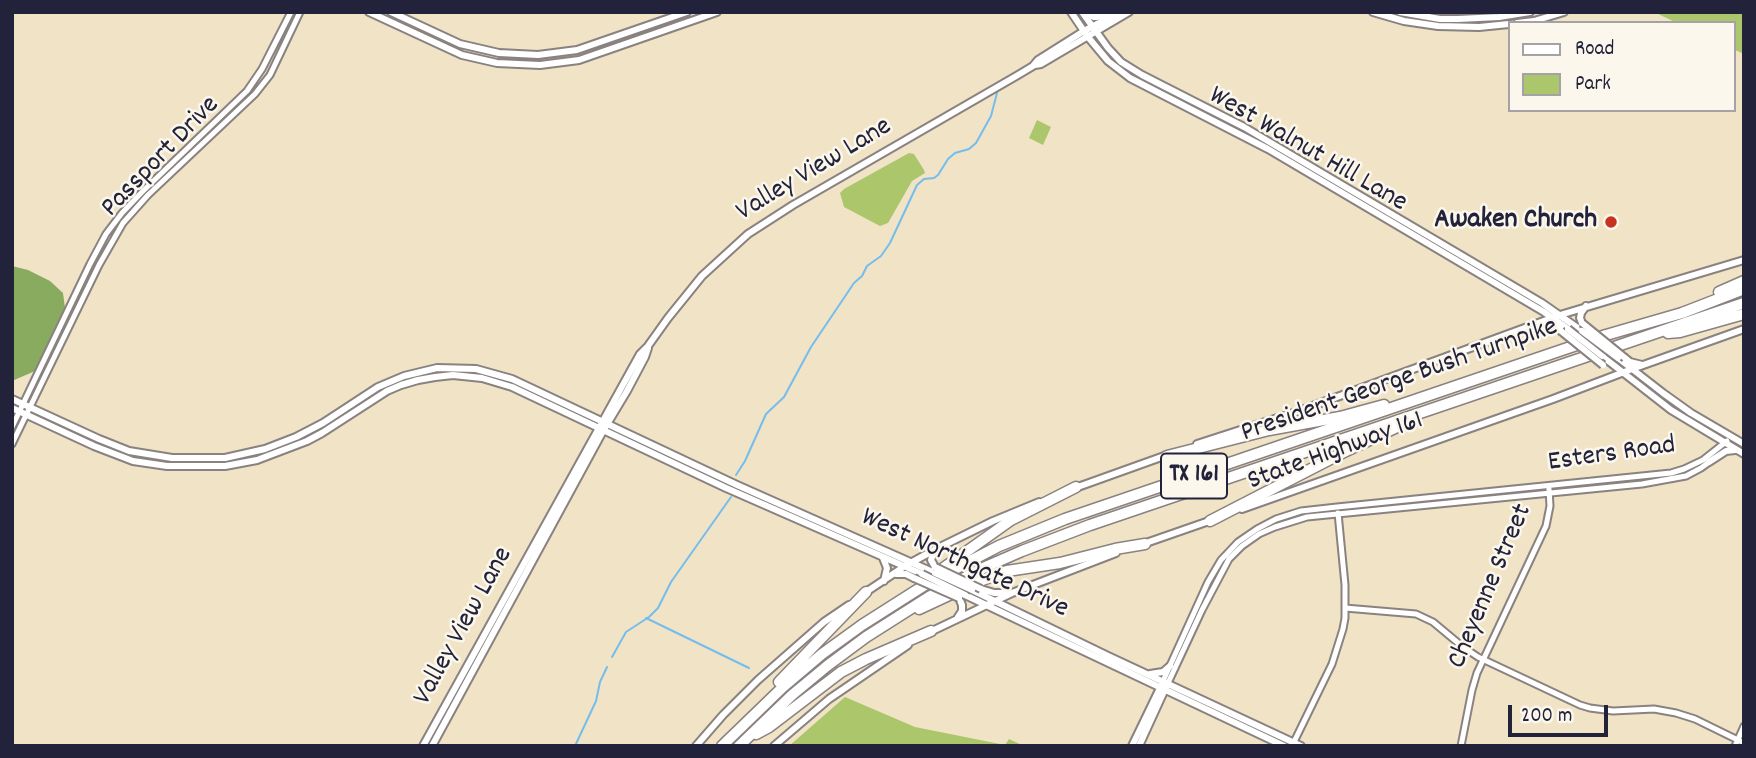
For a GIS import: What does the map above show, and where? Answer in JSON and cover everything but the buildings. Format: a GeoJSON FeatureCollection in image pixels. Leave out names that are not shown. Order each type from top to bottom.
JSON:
{"type":"FeatureCollection","features":[{"type":"Feature","properties":{"kind":"highway"},"geometry":{"type":"LineString","coordinates":[[1682,313],[1744,281]]}},
{"type":"Feature","properties":{"kind":"highway","name":"President George Bush Turnpike"},"geometry":{"type":"LineString","coordinates":[[725,742],[800,672],[851,633],[898,601],[999,546],[1043,528],[1606,335],[1682,313],[1744,289]]}},
{"type":"Feature","properties":{"kind":"highway","name":"President George Bush Turnpike"},"geometry":{"type":"LineString","coordinates":[[741,743],[827,666],[884,625],[966,577],[1044,541],[1744,303]]}},
{"type":"Feature","properties":{"kind":"highway"},"geometry":{"type":"LineString","coordinates":[[1653,334],[1680,332],[1744,314]]}},
{"type":"Feature","properties":{"kind":"highway"},"geometry":{"type":"LineString","coordinates":[[1167,456],[1269,430],[1340,417],[1435,394]]}},
{"type":"Feature","properties":{"kind":"highway"},"geometry":{"type":"LineString","coordinates":[[1210,521],[1439,407]]}},
{"type":"Feature","properties":{"kind":"highway"},"geometry":{"type":"LineString","coordinates":[[898,601],[1011,520],[1076,487]]}},
{"type":"Feature","properties":{"kind":"highway"},"geometry":{"type":"LineString","coordinates":[[884,625],[993,576],[1145,544]]}},
{"type":"Feature","properties":{"kind":"highway"},"geometry":{"type":"LineString","coordinates":[[725,742],[753,708],[866,592]]}},
{"type":"Feature","properties":{"kind":"highway"},"geometry":{"type":"LineString","coordinates":[[741,743],[769,727],[841,671],[931,631]]}},
{"type":"Feature","properties":{"kind":"main road"},"geometry":{"type":"LineString","coordinates":[[369,12],[462,55],[518,65],[561,64],[579,60],[717,12]]}},
{"type":"Feature","properties":{"kind":"main road"},"geometry":{"type":"LineString","coordinates":[[391,12],[460,44],[518,55],[577,50],[687,12]]}},
{"type":"Feature","properties":{"kind":"main road","name":"West Walnut Hill Lane"},"geometry":{"type":"LineString","coordinates":[[1071,12],[1095,47],[1130,78],[1267,145],[1500,282],[1579,325],[1644,379],[1691,413],[1744,444]]}},
{"type":"Feature","properties":{"kind":"main road"},"geometry":{"type":"LineString","coordinates":[[1083,12],[1097,17],[1111,12]]}},
{"type":"Feature","properties":{"kind":"main road","name":"West Walnut Hill Lane"},"geometry":{"type":"LineString","coordinates":[[1083,12],[1121,62],[1244,127],[1267,145]]}},
{"type":"Feature","properties":{"kind":"main road","name":"Valley View Lane"},"geometry":{"type":"LineString","coordinates":[[1033,66],[1038,60],[1120,12]]}},
{"type":"Feature","properties":{"kind":"main road","name":"Valley View Lane"},"geometry":{"type":"LineString","coordinates":[[1094,29],[1106,26],[1129,12]]}},
{"type":"Feature","properties":{"kind":"main road"},"geometry":{"type":"LineString","coordinates":[[1373,12],[1404,21],[1438,26],[1479,27],[1508,24]]}},
{"type":"Feature","properties":{"kind":"main road"},"geometry":{"type":"LineString","coordinates":[[1400,12],[1440,19],[1458,19],[1530,12]]}},
{"type":"Feature","properties":{"kind":"main road"},"geometry":{"type":"LineString","coordinates":[[1534,21],[1564,12]]}},
{"type":"Feature","properties":{"kind":"main road"},"geometry":{"type":"LineString","coordinates":[[1106,26],[1104,35],[1111,52]]}},
{"type":"Feature","properties":{"kind":"main road"},"geometry":{"type":"LineString","coordinates":[[642,29],[645,38]]}},
{"type":"Feature","properties":{"kind":"main road","name":"Valley View Lane"},"geometry":{"type":"LineString","coordinates":[[423,746],[435,731],[640,354],[702,276],[748,234],[793,205],[1077,43],[1086,34]]}},
{"type":"Feature","properties":{"kind":"main road"},"geometry":{"type":"LineString","coordinates":[[1077,43],[1088,43],[1095,47]]}},
{"type":"Feature","properties":{"kind":"main road","name":"State Highway 161"},"geometry":{"type":"LineString","coordinates":[[696,746],[723,715],[790,650],[824,622],[905,566],[1018,509],[1192,446],[1299,411],[1560,314],[1744,260]]}},
{"type":"Feature","properties":{"kind":"main road","name":"West Walnut Hill Lane"},"geometry":{"type":"LineString","coordinates":[[1500,282],[1552,318],[1564,330],[1607,363],[1624,372],[1664,405],[1741,452]]}},
{"type":"Feature","properties":{"kind":"main road"},"geometry":{"type":"LineString","coordinates":[[1579,325],[1586,306]]}},
{"type":"Feature","properties":{"kind":"main road"},"geometry":{"type":"LineString","coordinates":[[1532,326],[1538,317],[1535,307]]}},
{"type":"Feature","properties":{"kind":"main road"},"geometry":{"type":"LineString","coordinates":[[1540,323],[1564,330]]}},
{"type":"Feature","properties":{"kind":"main road","name":"State Highway 161"},"geometry":{"type":"LineString","coordinates":[[774,746],[829,699],[885,659],[931,631],[1012,593],[1092,561],[1744,329]]}},
{"type":"Feature","properties":{"kind":"main road","name":"Valley View Lane"},"geometry":{"type":"LineString","coordinates":[[603,426],[614,414],[645,357],[648,346]]}},
{"type":"Feature","properties":{"kind":"main road"},"geometry":{"type":"LineString","coordinates":[[1622,358],[1646,364],[1644,379]]}},
{"type":"Feature","properties":{"kind":"main road"},"geometry":{"type":"LineString","coordinates":[[1600,381],[1607,363]]}},
{"type":"Feature","properties":{"kind":"main road"},"geometry":{"type":"LineString","coordinates":[[12,399],[18,408],[123,449],[172,458],[225,458],[265,449],[345,414],[387,391],[418,380],[453,376],[512,379],[590,415],[603,426]]}},
{"type":"Feature","properties":{"kind":"main road"},"geometry":{"type":"LineString","coordinates":[[497,378],[579,419],[603,426]]}},
{"type":"Feature","properties":{"kind":"main road"},"geometry":{"type":"LineString","coordinates":[[590,415],[601,414],[612,402]]}},
{"type":"Feature","properties":{"kind":"main road"},"geometry":{"type":"LineString","coordinates":[[1664,405],[1669,403],[1691,413]]}},
{"type":"Feature","properties":{"kind":"main road"},"geometry":{"type":"LineString","coordinates":[[28,411],[94,446],[121,457],[167,466],[211,466],[257,460],[290,449],[322,433],[345,414]]}},
{"type":"Feature","properties":{"kind":"main road"},"geometry":{"type":"LineString","coordinates":[[614,414],[616,424],[631,436]]}},
{"type":"Feature","properties":{"kind":"main road"},"geometry":{"type":"LineString","coordinates":[[579,419],[590,429],[593,444],[607,438],[618,438]]}},
{"type":"Feature","properties":{"kind":"main road","name":"West Northgate Drive"},"geometry":{"type":"LineString","coordinates":[[603,426],[631,436],[694,469],[922,574],[962,597],[986,605],[1164,685],[1284,746]]}},
{"type":"Feature","properties":{"kind":"main road","name":"West Northgate Drive"},"geometry":{"type":"LineString","coordinates":[[603,426],[618,438],[912,562],[932,568],[1107,659]]}},
{"type":"Feature","properties":{"kind":"main road"},"geometry":{"type":"LineString","coordinates":[[121,457],[123,449]]}},
{"type":"Feature","properties":{"kind":"main road"},"geometry":{"type":"LineString","coordinates":[[1709,462],[1726,451],[1741,452]]}},
{"type":"Feature","properties":{"kind":"main road"},"geometry":{"type":"LineString","coordinates":[[938,548],[931,560],[932,568],[993,593],[1012,593],[1010,602],[1020,613]]}},
{"type":"Feature","properties":{"kind":"main road"},"geometry":{"type":"LineString","coordinates":[[882,556],[887,566],[884,581]]}},
{"type":"Feature","properties":{"kind":"main road"},"geometry":{"type":"LineString","coordinates":[[894,574],[906,574],[962,597],[962,611],[957,618]]}},
{"type":"Feature","properties":{"kind":"main road"},"geometry":{"type":"LineString","coordinates":[[1154,701],[1148,678],[1170,666]]}},
{"type":"Feature","properties":{"kind":"main road","name":"Esters Road"},"geometry":{"type":"LineString","coordinates":[[1132,746],[1164,685]]}},
{"type":"Feature","properties":{"kind":"main road","name":"Esters Road"},"geometry":{"type":"LineString","coordinates":[[1139,746],[1164,685]]}},
{"type":"Feature","properties":{"kind":"main road","name":"West Northgate Drive"},"geometry":{"type":"LineString","coordinates":[[1230,717],[1296,745]]}},
{"type":"Feature","properties":{"kind":"main road","name":"Valley View Lane"},"geometry":{"type":"LineString","coordinates":[[432,746],[435,731]]}},
{"type":"Feature","properties":{"kind":"street","name":"Passport Drive"},"geometry":{"type":"LineString","coordinates":[[12,426],[18,408],[106,234],[143,190],[243,96],[262,69],[291,12]]}},
{"type":"Feature","properties":{"kind":"street","name":"Passport Drive"},"geometry":{"type":"LineString","coordinates":[[12,444],[107,249],[123,223],[148,195],[253,97],[270,75],[300,12]]}},
{"type":"Feature","properties":{"kind":"street"},"geometry":{"type":"LineString","coordinates":[[275,46],[282,50]]}},
{"type":"Feature","properties":{"kind":"street"},"geometry":{"type":"LineString","coordinates":[[49,351],[57,355]]}},
{"type":"Feature","properties":{"kind":"street","name":"Esters Road"},"geometry":{"type":"LineString","coordinates":[[1604,484],[1642,484],[1677,478],[1696,471],[1709,462],[1732,437]]}},
{"type":"Feature","properties":{"kind":"street","name":"Esters Road"},"geometry":{"type":"LineString","coordinates":[[1164,685],[1208,582],[1221,560],[1262,526],[1286,515],[1604,484],[1675,473],[1703,460],[1726,444]]}},
{"type":"Feature","properties":{"kind":"street","name":"Cheyenne Street"},"geometry":{"type":"LineString","coordinates":[[1461,746],[1472,690],[1483,659],[1546,526],[1550,506],[1549,489]]}},
{"type":"Feature","properties":{"kind":"street"},"geometry":{"type":"LineString","coordinates":[[1296,745],[1342,635],[1345,585],[1338,510]]}},
{"type":"Feature","properties":{"kind":"street","name":"Esters Road"},"geometry":{"type":"LineString","coordinates":[[1164,685],[1224,567],[1240,544]]}},
{"type":"Feature","properties":{"kind":"street"},"geometry":{"type":"LineString","coordinates":[[1345,608],[1421,616],[1483,659],[1590,708],[1613,711],[1654,709],[1676,713],[1695,719],[1739,743],[1744,726]]}},
{"type":"Feature","properties":{"kind":"green space"},"geometry":{"type":"Polygon","coordinates":[[[1654,12],[1744,12],[1744,54],[1735,50],[1735,21],[1673,21],[1654,12]]]}},
{"type":"Feature","properties":{"kind":"green space"},"geometry":{"type":"Polygon","coordinates":[[[1037,120],[1051,127],[1043,145],[1029,138],[1037,120]]]}},
{"type":"Feature","properties":{"kind":"green space"},"geometry":{"type":"Polygon","coordinates":[[[909,153],[914,154],[925,173],[912,181],[888,223],[880,226],[844,207],[840,193],[844,189],[909,153]]]}},
{"type":"Feature","properties":{"kind":"green space"},"geometry":{"type":"Polygon","coordinates":[[[12,266],[28,270],[50,281],[63,293],[65,308],[56,337],[35,371],[12,381],[12,266]]]}},
{"type":"Feature","properties":{"kind":"green space"},"geometry":{"type":"Polygon","coordinates":[[[845,697],[915,727],[1005,745],[1009,739],[1024,746],[789,746],[845,697]]]}},
{"type":"Feature","properties":{"kind":"waterway"},"geometry":{"type":"LineString","coordinates":[[736,475],[766,414],[784,397],[811,347],[854,283],[890,243],[917,185],[924,179],[934,178],[955,153],[969,149],[976,143],[991,116],[997,93]]}},
{"type":"Feature","properties":{"kind":"waterway"},"geometry":{"type":"LineString","coordinates":[[612,657],[626,632],[658,608],[671,582],[731,497]]}},
{"type":"Feature","properties":{"kind":"waterway"},"geometry":{"type":"LineString","coordinates":[[646,618],[749,668]]}},
{"type":"Feature","properties":{"kind":"waterway"},"geometry":{"type":"LineString","coordinates":[[575,746],[596,701],[607,667]]}},
{"type":"Feature","properties":{"kind":"place","name":"Awaken Church"},"geometry":{"type":"Point","coordinates":[1611,222]}}]}
